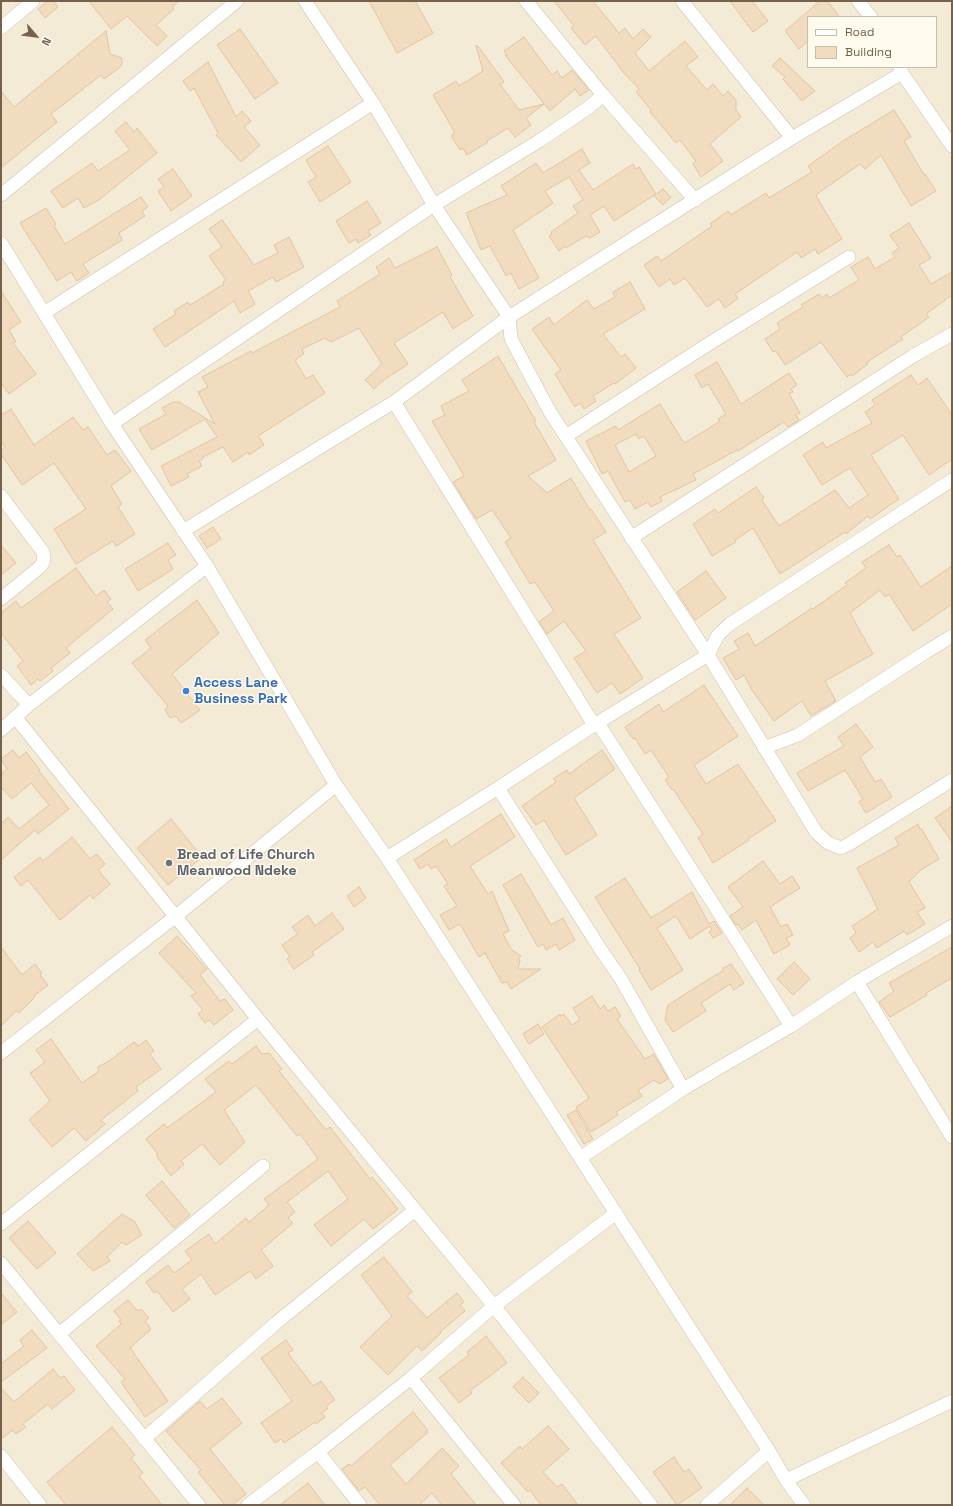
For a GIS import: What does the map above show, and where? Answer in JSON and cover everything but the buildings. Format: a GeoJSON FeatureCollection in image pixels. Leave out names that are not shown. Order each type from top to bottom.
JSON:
{"type":"FeatureCollection","features":[{"type":"Feature","properties":{"kind":"street"},"geometry":{"type":"LineString","coordinates":[[1,28],[33,1]]}},
{"type":"Feature","properties":{"kind":"street"},"geometry":{"type":"LineString","coordinates":[[1,195],[237,1]]}},
{"type":"Feature","properties":{"kind":"street"},"geometry":{"type":"LineString","coordinates":[[305,1],[373,103],[434,205],[509,317],[510,339],[550,412],[708,655],[816,832],[828,843],[841,848],[952,780]]}},
{"type":"Feature","properties":{"kind":"street"},"geometry":{"type":"LineString","coordinates":[[526,1],[603,95],[695,200]]}},
{"type":"Feature","properties":{"kind":"street"},"geometry":{"type":"LineString","coordinates":[[682,1],[792,138]]}},
{"type":"Feature","properties":{"kind":"street"},"geometry":{"type":"LineString","coordinates":[[858,1],[869,16]]}},
{"type":"Feature","properties":{"kind":"street"},"geometry":{"type":"LineString","coordinates":[[183,531],[394,402],[509,317],[901,70],[952,146]]}},
{"type":"Feature","properties":{"kind":"street"},"geometry":{"type":"LineString","coordinates":[[112,424],[434,205],[540,141],[588,108],[603,95]]}},
{"type":"Feature","properties":{"kind":"street"},"geometry":{"type":"LineString","coordinates":[[44,312],[373,103]]}},
{"type":"Feature","properties":{"kind":"street"},"geometry":{"type":"LineString","coordinates":[[1,243],[112,424],[207,566],[336,785],[386,858],[616,1213],[769,1451],[786,1480],[804,1505]]}},
{"type":"Feature","properties":{"kind":"street"},"geometry":{"type":"LineString","coordinates":[[566,436],[707,345],[849,257]]}},
{"type":"Feature","properties":{"kind":"street"},"geometry":{"type":"LineString","coordinates":[[631,538],[913,356],[952,334]]}},
{"type":"Feature","properties":{"kind":"street"},"geometry":{"type":"LineString","coordinates":[[394,402],[596,724],[659,817],[792,1026]]}},
{"type":"Feature","properties":{"kind":"street"},"geometry":{"type":"LineString","coordinates":[[386,858],[498,788],[596,724],[708,655],[718,635],[730,624],[952,480]]}},
{"type":"Feature","properties":{"kind":"street"},"geometry":{"type":"LineString","coordinates":[[1,496],[43,552],[44,560],[41,566],[1,599]]}},
{"type":"Feature","properties":{"kind":"street"},"geometry":{"type":"LineString","coordinates":[[1,730],[29,705],[207,566]]}},
{"type":"Feature","properties":{"kind":"street"},"geometry":{"type":"LineString","coordinates":[[764,748],[798,735],[952,636]]}},
{"type":"Feature","properties":{"kind":"street"},"geometry":{"type":"LineString","coordinates":[[1,674],[29,705]]}},
{"type":"Feature","properties":{"kind":"street"},"geometry":{"type":"LineString","coordinates":[[16,718],[258,1019],[494,1306],[651,1505]]}},
{"type":"Feature","properties":{"kind":"street"},"geometry":{"type":"LineString","coordinates":[[1,1053],[176,916],[336,785]]}},
{"type":"Feature","properties":{"kind":"street"},"geometry":{"type":"LineString","coordinates":[[498,788],[621,979],[684,1089]]}},
{"type":"Feature","properties":{"kind":"street"},"geometry":{"type":"LineString","coordinates":[[580,1158],[684,1089],[792,1026],[857,982],[952,926]]}},
{"type":"Feature","properties":{"kind":"street"},"geometry":{"type":"LineString","coordinates":[[857,982],[952,1137]]}},
{"type":"Feature","properties":{"kind":"street"},"geometry":{"type":"LineString","coordinates":[[1,1224],[258,1019]]}},
{"type":"Feature","properties":{"kind":"street"},"geometry":{"type":"LineString","coordinates":[[59,1334],[263,1166]]}},
{"type":"Feature","properties":{"kind":"street"},"geometry":{"type":"LineString","coordinates":[[144,1439],[276,1323],[415,1210]]}},
{"type":"Feature","properties":{"kind":"street"},"geometry":{"type":"LineString","coordinates":[[248,1505],[318,1452],[411,1378],[494,1306],[616,1213]]}},
{"type":"Feature","properties":{"kind":"street"},"geometry":{"type":"LineString","coordinates":[[1,1263],[199,1505]]}},
{"type":"Feature","properties":{"kind":"street"},"geometry":{"type":"LineString","coordinates":[[411,1378],[514,1505]]}},
{"type":"Feature","properties":{"kind":"street"},"geometry":{"type":"LineString","coordinates":[[786,1480],[952,1401]]}},
{"type":"Feature","properties":{"kind":"street"},"geometry":{"type":"LineString","coordinates":[[707,1505],[769,1451]]}},
{"type":"Feature","properties":{"kind":"street"},"geometry":{"type":"LineString","coordinates":[[318,1452],[360,1505]]}},
{"type":"Feature","properties":{"kind":"street"},"geometry":{"type":"LineString","coordinates":[[1,1456],[40,1505]]}},
{"type":"Feature","properties":{"kind":"shaded area"},"geometry":{"type":"Polygon","coordinates":[[[1,1],[952,1],[952,1505],[1,1505],[1,1]]]}},
{"type":"Feature","properties":{"kind":"place","name":"Access Lane Business Park"},"geometry":{"type":"Point","coordinates":[186,691]}},
{"type":"Feature","properties":{"kind":"place","name":"Bread of Life Church Meanwood Ndeke"},"geometry":{"type":"Point","coordinates":[169,863]}}]}
